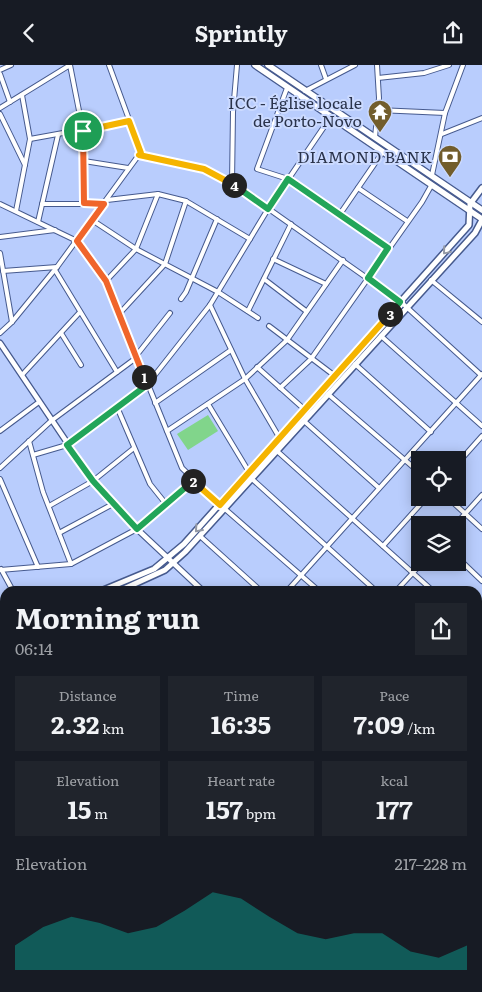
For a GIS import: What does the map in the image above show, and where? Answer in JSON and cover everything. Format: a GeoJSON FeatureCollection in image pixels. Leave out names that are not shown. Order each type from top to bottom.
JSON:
{"type":"FeatureCollection","features":[{"type":"Feature","properties":{"kind":"highway"},"geometry":{"type":"LineString","coordinates":[[255,65],[482,220]]}},
{"type":"Feature","properties":{"kind":"highway"},"geometry":{"type":"LineString","coordinates":[[268,65],[482,209]]}},
{"type":"Feature","properties":{"kind":"main road"},"geometry":{"type":"LineString","coordinates":[[131,586],[152,577],[174,562],[200,537],[249,472],[279,437],[469,225],[471,203],[482,187]]}},
{"type":"Feature","properties":{"kind":"main road"},"geometry":{"type":"LineString","coordinates":[[114,586],[146,573],[169,558],[252,479],[475,233],[482,220]]}},
{"type":"Feature","properties":{"kind":"street"},"geometry":{"type":"LineString","coordinates":[[10,102],[0,72],[11,65]]}},
{"type":"Feature","properties":{"kind":"street"},"geometry":{"type":"LineString","coordinates":[[0,108],[70,65],[83,131],[84,203]]}},
{"type":"Feature","properties":{"kind":"street"},"geometry":{"type":"LineString","coordinates":[[0,333],[12,322],[56,269],[141,153],[108,65]]}},
{"type":"Feature","properties":{"kind":"street"},"geometry":{"type":"LineString","coordinates":[[232,183],[233,113],[237,65]]}},
{"type":"Feature","properties":{"kind":"street"},"geometry":{"type":"LineString","coordinates":[[321,65],[326,79]]}},
{"type":"Feature","properties":{"kind":"street"},"geometry":{"type":"LineString","coordinates":[[305,91],[355,65]]}},
{"type":"Feature","properties":{"kind":"street"},"geometry":{"type":"LineString","coordinates":[[375,138],[378,110],[377,65]]}},
{"type":"Feature","properties":{"kind":"street"},"geometry":{"type":"LineString","coordinates":[[378,78],[424,73],[449,65]]}},
{"type":"Feature","properties":{"kind":"street"},"geometry":{"type":"LineString","coordinates":[[432,175],[445,113],[463,65]]}},
{"type":"Feature","properties":{"kind":"street"},"geometry":{"type":"LineString","coordinates":[[287,88],[257,168],[258,171],[288,179],[388,248]]}},
{"type":"Feature","properties":{"kind":"street"},"geometry":{"type":"LineString","coordinates":[[16,211],[30,139],[22,95]]}},
{"type":"Feature","properties":{"kind":"street"},"geometry":{"type":"LineString","coordinates":[[378,110],[445,113]]}},
{"type":"Feature","properties":{"kind":"street"},"geometry":{"type":"LineString","coordinates":[[0,114],[25,165]]}},
{"type":"Feature","properties":{"kind":"street"},"geometry":{"type":"LineString","coordinates":[[34,455],[67,445],[147,385],[210,305],[268,209],[330,117]]}},
{"type":"Feature","properties":{"kind":"street"},"geometry":{"type":"LineString","coordinates":[[442,134],[482,118]]}},
{"type":"Feature","properties":{"kind":"street"},"geometry":{"type":"LineString","coordinates":[[30,139],[83,131],[129,121]]}},
{"type":"Feature","properties":{"kind":"street"},"geometry":{"type":"LineString","coordinates":[[38,222],[58,135]]}},
{"type":"Feature","properties":{"kind":"street"},"geometry":{"type":"LineString","coordinates":[[340,214],[382,153]]}},
{"type":"Feature","properties":{"kind":"street"},"geometry":{"type":"LineString","coordinates":[[139,155],[204,169],[232,183],[407,307],[482,374],[291,586]]}},
{"type":"Feature","properties":{"kind":"street"},"geometry":{"type":"LineString","coordinates":[[84,161],[128,169]]}},
{"type":"Feature","properties":{"kind":"street"},"geometry":{"type":"LineString","coordinates":[[280,388],[310,359],[431,186]]}},
{"type":"Feature","properties":{"kind":"street"},"geometry":{"type":"LineString","coordinates":[[358,189],[407,221]]}},
{"type":"Feature","properties":{"kind":"street"},"geometry":{"type":"LineString","coordinates":[[107,200],[158,194],[186,201],[250,239]]}},
{"type":"Feature","properties":{"kind":"street"},"geometry":{"type":"LineString","coordinates":[[106,281],[136,249],[158,194]]}},
{"type":"Feature","properties":{"kind":"street"},"geometry":{"type":"LineString","coordinates":[[119,314],[165,264],[186,201]]}},
{"type":"Feature","properties":{"kind":"street"},"geometry":{"type":"LineString","coordinates":[[0,204],[77,241],[106,281],[182,468],[193,481],[313,586]]}},
{"type":"Feature","properties":{"kind":"street"},"geometry":{"type":"LineString","coordinates":[[42,204],[104,204]]}},
{"type":"Feature","properties":{"kind":"street"},"geometry":{"type":"LineString","coordinates":[[181,299],[217,219]]}},
{"type":"Feature","properties":{"kind":"street"},"geometry":{"type":"LineString","coordinates":[[92,220],[136,249],[192,277],[258,318]]}},
{"type":"Feature","properties":{"kind":"street"},"geometry":{"type":"LineString","coordinates":[[248,311],[291,224]]}},
{"type":"Feature","properties":{"kind":"street"},"geometry":{"type":"LineString","coordinates":[[0,237],[56,230]]}},
{"type":"Feature","properties":{"kind":"street"},"geometry":{"type":"LineString","coordinates":[[0,254],[12,322]]}},
{"type":"Feature","properties":{"kind":"street"},"geometry":{"type":"LineString","coordinates":[[274,259],[326,283]]}},
{"type":"Feature","properties":{"kind":"street"},"geometry":{"type":"LineString","coordinates":[[167,431],[245,379],[287,340],[343,260]]}},
{"type":"Feature","properties":{"kind":"street"},"geometry":{"type":"LineString","coordinates":[[3,271],[56,269]]}},
{"type":"Feature","properties":{"kind":"street"},"geometry":{"type":"LineString","coordinates":[[56,269],[117,372]]}},
{"type":"Feature","properties":{"kind":"street"},"geometry":{"type":"LineString","coordinates":[[264,279],[306,311]]}},
{"type":"Feature","properties":{"kind":"street"},"geometry":{"type":"LineString","coordinates":[[431,281],[482,322]]}},
{"type":"Feature","properties":{"kind":"street"},"geometry":{"type":"LineString","coordinates":[[210,305],[245,379],[279,437]]}},
{"type":"Feature","properties":{"kind":"street"},"geometry":{"type":"LineString","coordinates":[[22,375],[80,312]]}},
{"type":"Feature","properties":{"kind":"street"},"geometry":{"type":"LineString","coordinates":[[0,468],[51,421],[136,357],[170,313]]}},
{"type":"Feature","properties":{"kind":"street"},"geometry":{"type":"LineString","coordinates":[[270,326],[310,359],[335,376]]}},
{"type":"Feature","properties":{"kind":"street"},"geometry":{"type":"LineString","coordinates":[[61,333],[81,365]]}},
{"type":"Feature","properties":{"kind":"street"},"geometry":{"type":"LineString","coordinates":[[381,336],[482,426]]}},
{"type":"Feature","properties":{"kind":"street"},"geometry":{"type":"LineString","coordinates":[[0,343],[93,481],[137,529],[174,562],[196,586]]}},
{"type":"Feature","properties":{"kind":"street"},"geometry":{"type":"LineString","coordinates":[[155,403],[231,350]]}},
{"type":"Feature","properties":{"kind":"street"},"geometry":{"type":"LineString","coordinates":[[355,364],[431,432]]}},
{"type":"Feature","properties":{"kind":"street"},"geometry":{"type":"LineString","coordinates":[[257,367],[304,409]]}},
{"type":"Feature","properties":{"kind":"street"},"geometry":{"type":"LineString","coordinates":[[328,394],[411,465]]}},
{"type":"Feature","properties":{"kind":"street"},"geometry":{"type":"LineString","coordinates":[[0,425],[1,430],[39,402]]}},
{"type":"Feature","properties":{"kind":"street"},"geometry":{"type":"LineString","coordinates":[[208,404],[249,472]]}},
{"type":"Feature","properties":{"kind":"street"},"geometry":{"type":"LineString","coordinates":[[117,407],[150,484],[166,504]]}},
{"type":"Feature","properties":{"kind":"street"},"geometry":{"type":"LineString","coordinates":[[304,421],[379,488]]}},
{"type":"Feature","properties":{"kind":"street"},"geometry":{"type":"LineString","coordinates":[[466,454],[482,436]]}},
{"type":"Feature","properties":{"kind":"street"},"geometry":{"type":"LineString","coordinates":[[29,441],[49,506],[71,564]]}},
{"type":"Feature","properties":{"kind":"street"},"geometry":{"type":"LineString","coordinates":[[49,506],[93,481],[134,448]]}},
{"type":"Feature","properties":{"kind":"street"},"geometry":{"type":"LineString","coordinates":[[277,451],[427,586]]}},
{"type":"Feature","properties":{"kind":"street"},"geometry":{"type":"LineString","coordinates":[[0,479],[38,567]]}},
{"type":"Feature","properties":{"kind":"street"},"geometry":{"type":"LineString","coordinates":[[252,479],[370,586]]}},
{"type":"Feature","properties":{"kind":"street"},"geometry":{"type":"LineString","coordinates":[[10,586],[0,569],[71,564],[137,529],[193,481]]}},
{"type":"Feature","properties":{"kind":"street"},"geometry":{"type":"LineString","coordinates":[[465,514],[482,495]]}},
{"type":"Feature","properties":{"kind":"street"},"geometry":{"type":"LineString","coordinates":[[59,533],[113,504]]}},
{"type":"Feature","properties":{"kind":"street"},"geometry":{"type":"LineString","coordinates":[[383,546],[419,506]]}},
{"type":"Feature","properties":{"kind":"street"},"geometry":{"type":"LineString","coordinates":[[457,506],[482,529]]}},
{"type":"Feature","properties":{"kind":"street"},"geometry":{"type":"LineString","coordinates":[[200,537],[255,586]]}},
{"type":"Feature","properties":{"kind":"street"},"geometry":{"type":"LineString","coordinates":[[466,566],[482,581]]}},
{"type":"Feature","properties":{"kind":"street"},"geometry":{"type":"LineString","coordinates":[[401,586],[413,573]]}},
{"type":"Feature","properties":{"kind":"green space"},"geometry":{"type":"Polygon","coordinates":[[[208,415],[218,431],[188,450],[177,434],[208,415]]]}},
{"type":"Feature","properties":{"kind":"place","name":"ICC - Église locale de Porto-Novo"},"geometry":{"type":"Point","coordinates":[380,133]}},
{"type":"Feature","properties":{"kind":"place","name":"DIAMOND BANK"},"geometry":{"type":"Point","coordinates":[450,178]}},
{"type":"Feature","properties":{"kind":"route"},"geometry":{"type":"LineString","coordinates":[[129,121],[141,153],[139,155],[204,169],[232,183],[268,209],[288,179],[388,248],[368,278],[400,302],[220,505],[193,481],[137,529],[93,481],[67,445],[147,385],[106,281],[77,241],[104,204],[84,203],[83,131],[129,121]]}}]}
